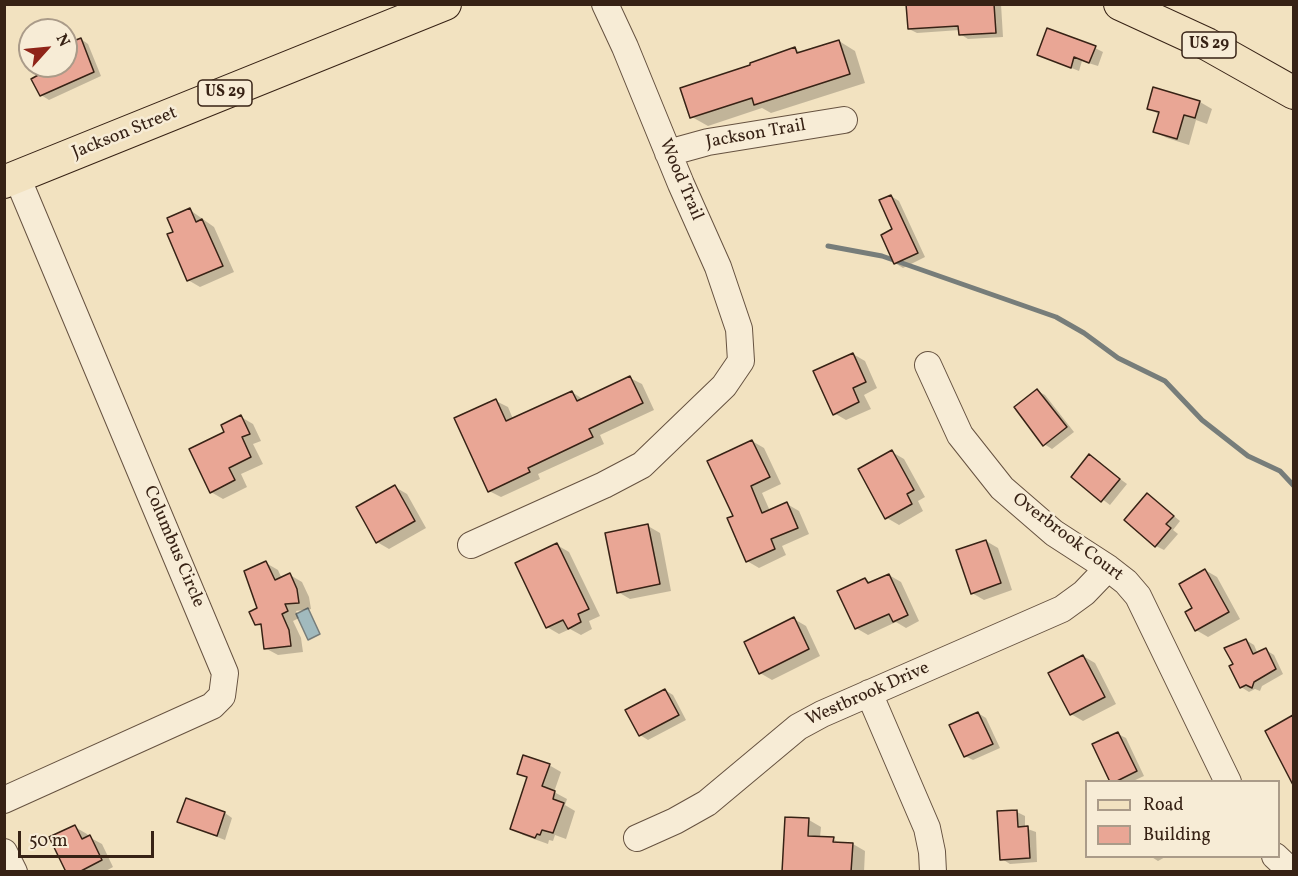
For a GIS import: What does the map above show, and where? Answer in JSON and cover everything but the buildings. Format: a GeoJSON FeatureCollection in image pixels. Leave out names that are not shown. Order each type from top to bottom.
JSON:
{"type":"FeatureCollection","features":[{"type":"Feature","properties":{"kind":"main road","name":"Jackson Street"},"geometry":{"type":"LineString","coordinates":[[10,180],[445,4]]}},
{"type":"Feature","properties":{"kind":"main road","name":"US 29"},"geometry":{"type":"LineString","coordinates":[[1120,4],[1207,44],[1293,93]]}},
{"type":"Feature","properties":{"kind":"street","name":"Wood Trail"},"geometry":{"type":"LineString","coordinates":[[471,544],[604,485],[642,465],[724,386],[741,361],[739,329],[718,267],[605,4]]}},
{"type":"Feature","properties":{"kind":"street","name":"Jackson Trail"},"geometry":{"type":"LineString","coordinates":[[668,153],[708,142],[844,120]]}},
{"type":"Feature","properties":{"kind":"street","name":"Columbus Circle"},"geometry":{"type":"LineString","coordinates":[[4,800],[212,706],[222,696],[225,673],[10,180]]}},
{"type":"Feature","properties":{"kind":"street","name":"Overbrook Court"},"geometry":{"type":"LineString","coordinates":[[928,365],[960,435],[1002,488],[1054,532],[1108,567],[1138,596],[1227,780]]}},
{"type":"Feature","properties":{"kind":"street","name":"Westbrook Drive"},"geometry":{"type":"LineString","coordinates":[[637,838],[707,803],[798,727],[822,714],[1062,609],[1084,593],[1108,567]]}},
{"type":"Feature","properties":{"kind":"street"},"geometry":{"type":"LineString","coordinates":[[869,693],[927,828],[933,872]]}},
{"type":"Feature","properties":{"kind":"street"},"geometry":{"type":"LineString","coordinates":[[4,852],[14,872]]}},
{"type":"Feature","properties":{"kind":"street"},"geometry":{"type":"LineString","coordinates":[[1277,858],[1292,872]]}},
{"type":"Feature","properties":{"kind":"water"},"geometry":{"type":"Polygon","coordinates":[[[308,608],[320,634],[308,640],[296,614],[308,608]]]}},
{"type":"Feature","properties":{"kind":"waterway"},"geometry":{"type":"LineString","coordinates":[[828,246],[882,256],[1056,317],[1084,333],[1118,358],[1165,381],[1202,420],[1248,456],[1280,471],[1294,486]]}}]}
